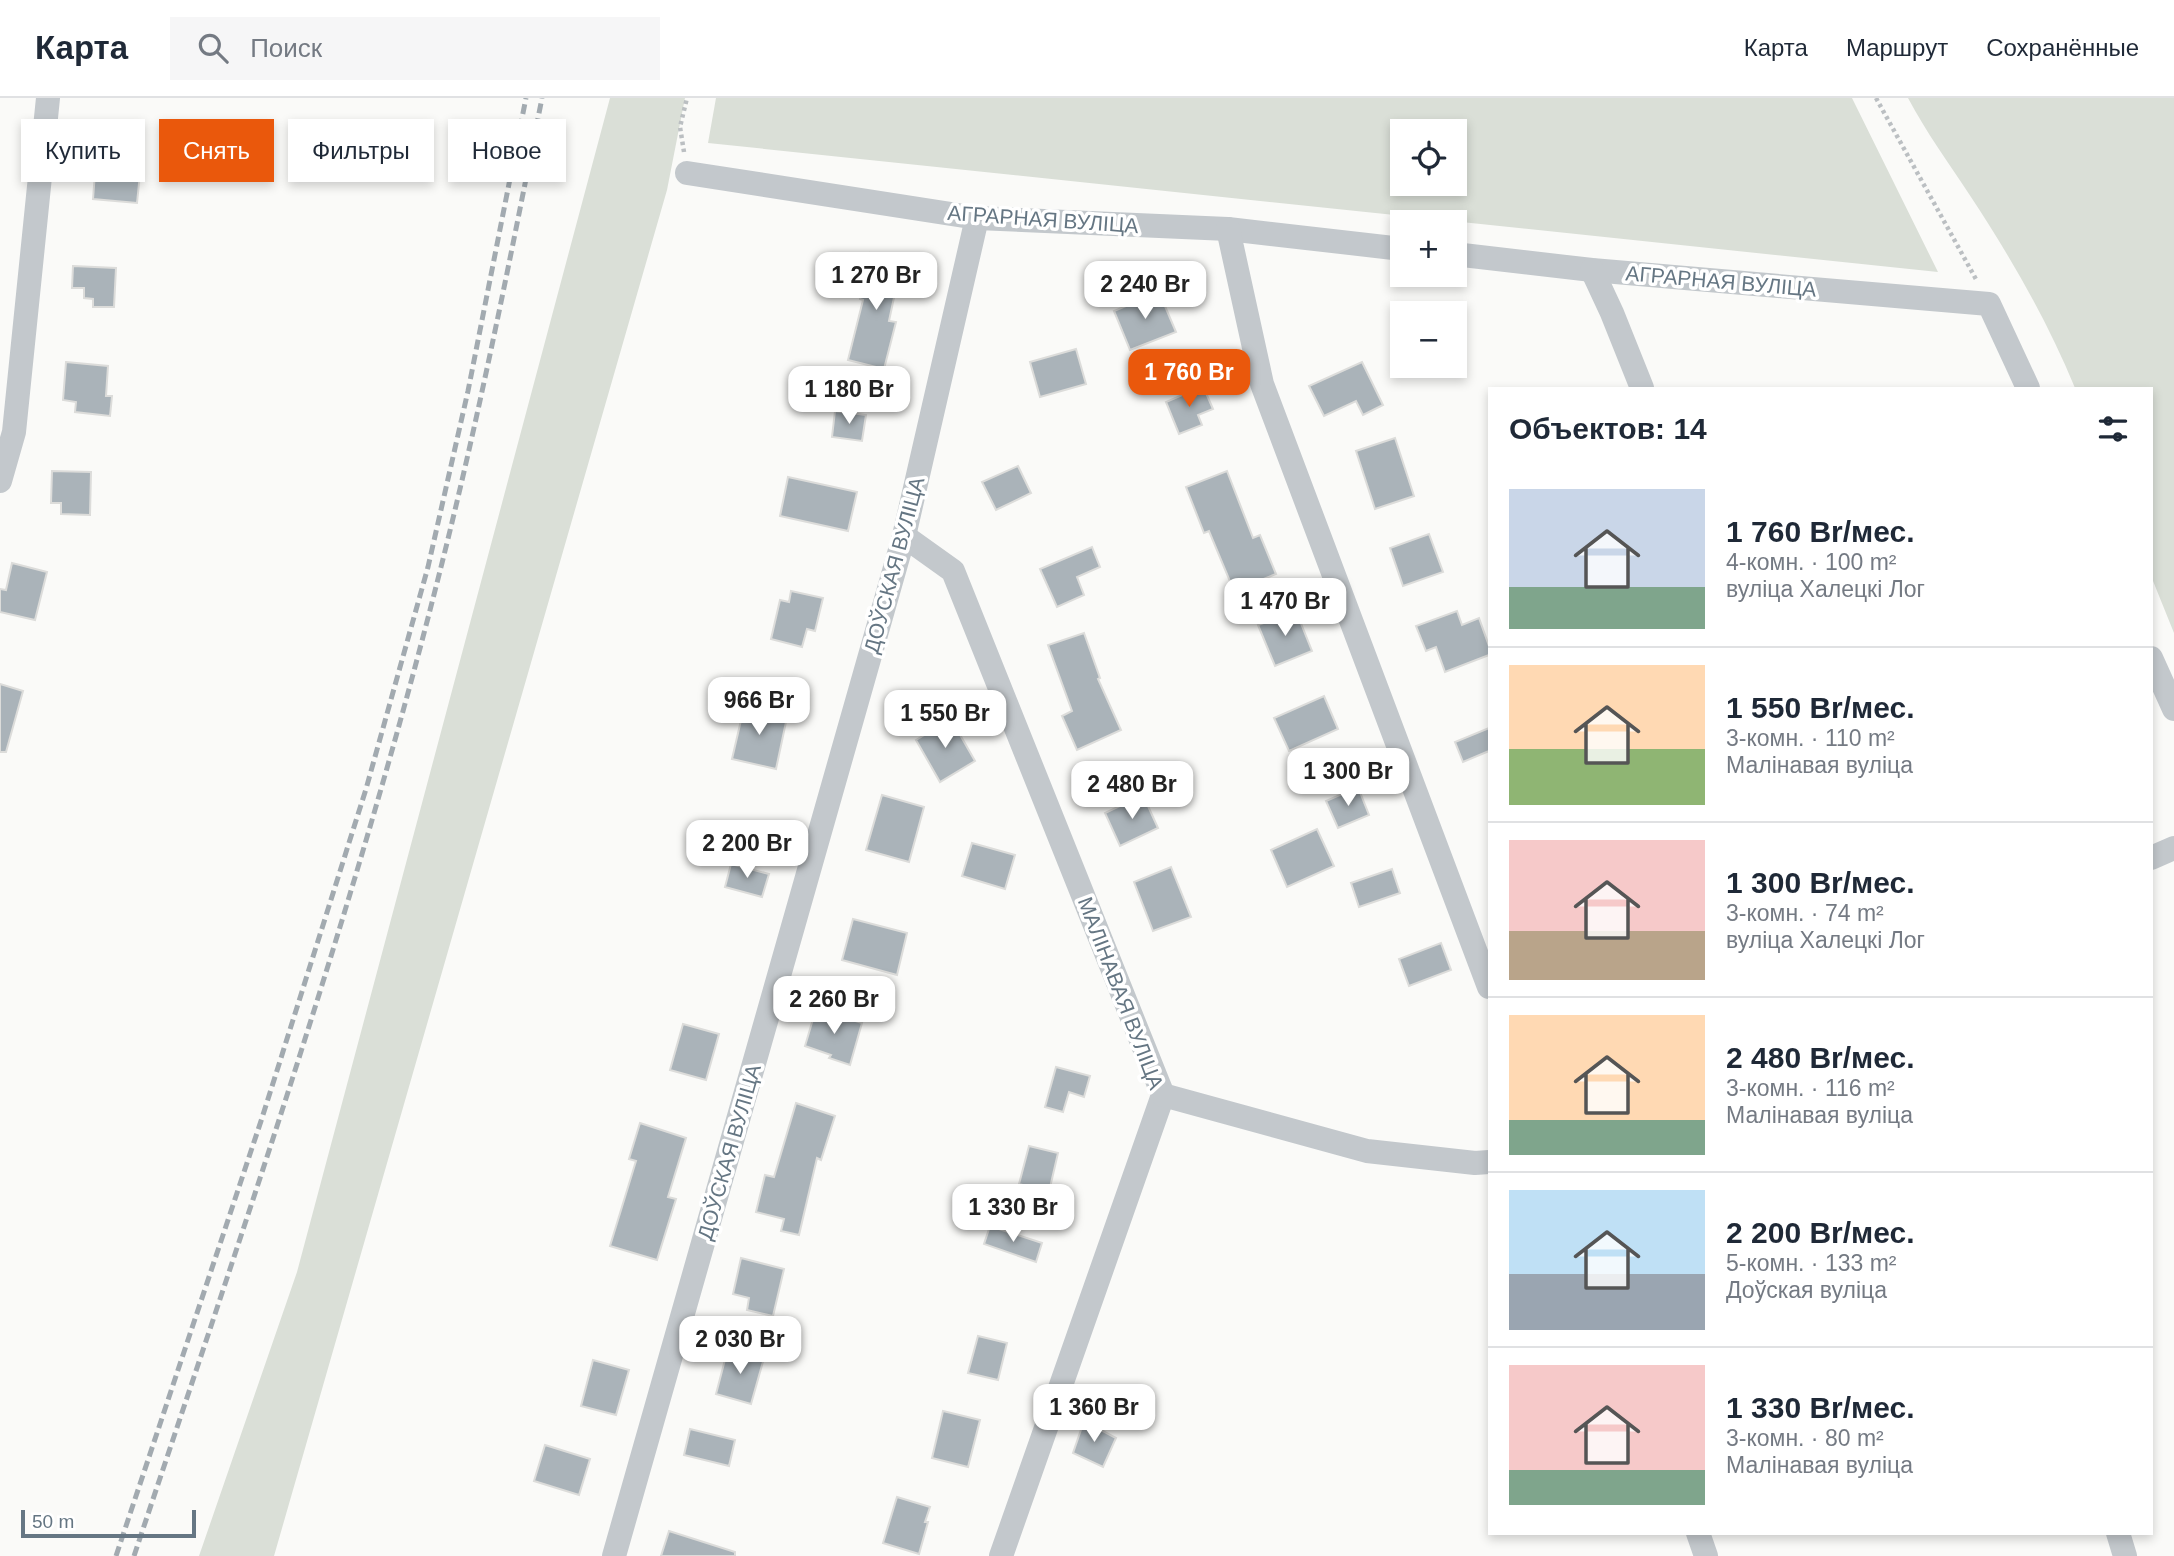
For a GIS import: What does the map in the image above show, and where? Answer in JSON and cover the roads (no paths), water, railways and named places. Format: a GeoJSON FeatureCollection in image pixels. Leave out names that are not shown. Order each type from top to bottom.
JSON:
{"type":"FeatureCollection","features":[{"type":"Feature","properties":{"kind":"street"},"geometry":{"type":"LineString","coordinates":[[1,475],[15,432],[48,98]]}},
{"type":"Feature","properties":{"kind":"street","name":"АГРАРНАЯ ВУЛІЦА"},"geometry":{"type":"LineString","coordinates":[[687,173],[977,218],[1228,229],[1390,248]]}},
{"type":"Feature","properties":{"kind":"street","name":"ДОЎСКАЯ ВУЛІЦА"},"geometry":{"type":"LineString","coordinates":[[614,1556],[904,536],[977,218]]}},
{"type":"Feature","properties":{"kind":"street"},"geometry":{"type":"LineString","coordinates":[[1228,229],[1262,384],[1488,984]]}},
{"type":"Feature","properties":{"kind":"street","name":"АГРАРНАЯ ВУЛІЦА"},"geometry":{"type":"LineString","coordinates":[[1467,256],[1592,270],[1989,304],[2028,387]]}},
{"type":"Feature","properties":{"kind":"street"},"geometry":{"type":"LineString","coordinates":[[1592,270],[1642,387]]}},
{"type":"Feature","properties":{"kind":"street","name":"МАЛІНАВАЯ ВУЛІЦА"},"geometry":{"type":"LineString","coordinates":[[904,536],[953,571],[1163,1094],[1001,1556]]}},
{"type":"Feature","properties":{"kind":"street"},"geometry":{"type":"LineString","coordinates":[[2153,662],[2174,709]]}},
{"type":"Feature","properties":{"kind":"street"},"geometry":{"type":"LineString","coordinates":[[2153,857],[2174,848]]}},
{"type":"Feature","properties":{"kind":"street"},"geometry":{"type":"LineString","coordinates":[[1163,1094],[1367,1151],[1475,1163],[1488,1162]]}},
{"type":"Feature","properties":{"kind":"street"},"geometry":{"type":"LineString","coordinates":[[1700,1535],[1706,1556]]}},
{"type":"Feature","properties":{"kind":"street"},"geometry":{"type":"LineString","coordinates":[[2119,1535],[2125,1556]]}},
{"type":"Feature","properties":{"kind":"railway"},"geometry":{"type":"LineString","coordinates":[[116,1556],[262,1118],[366,789],[428,567],[468,391],[526,98]]}},
{"type":"Feature","properties":{"kind":"railway"},"geometry":{"type":"LineString","coordinates":[[134,1556],[297,1064],[336,941],[408,692],[469,450],[542,98]]}}]}
